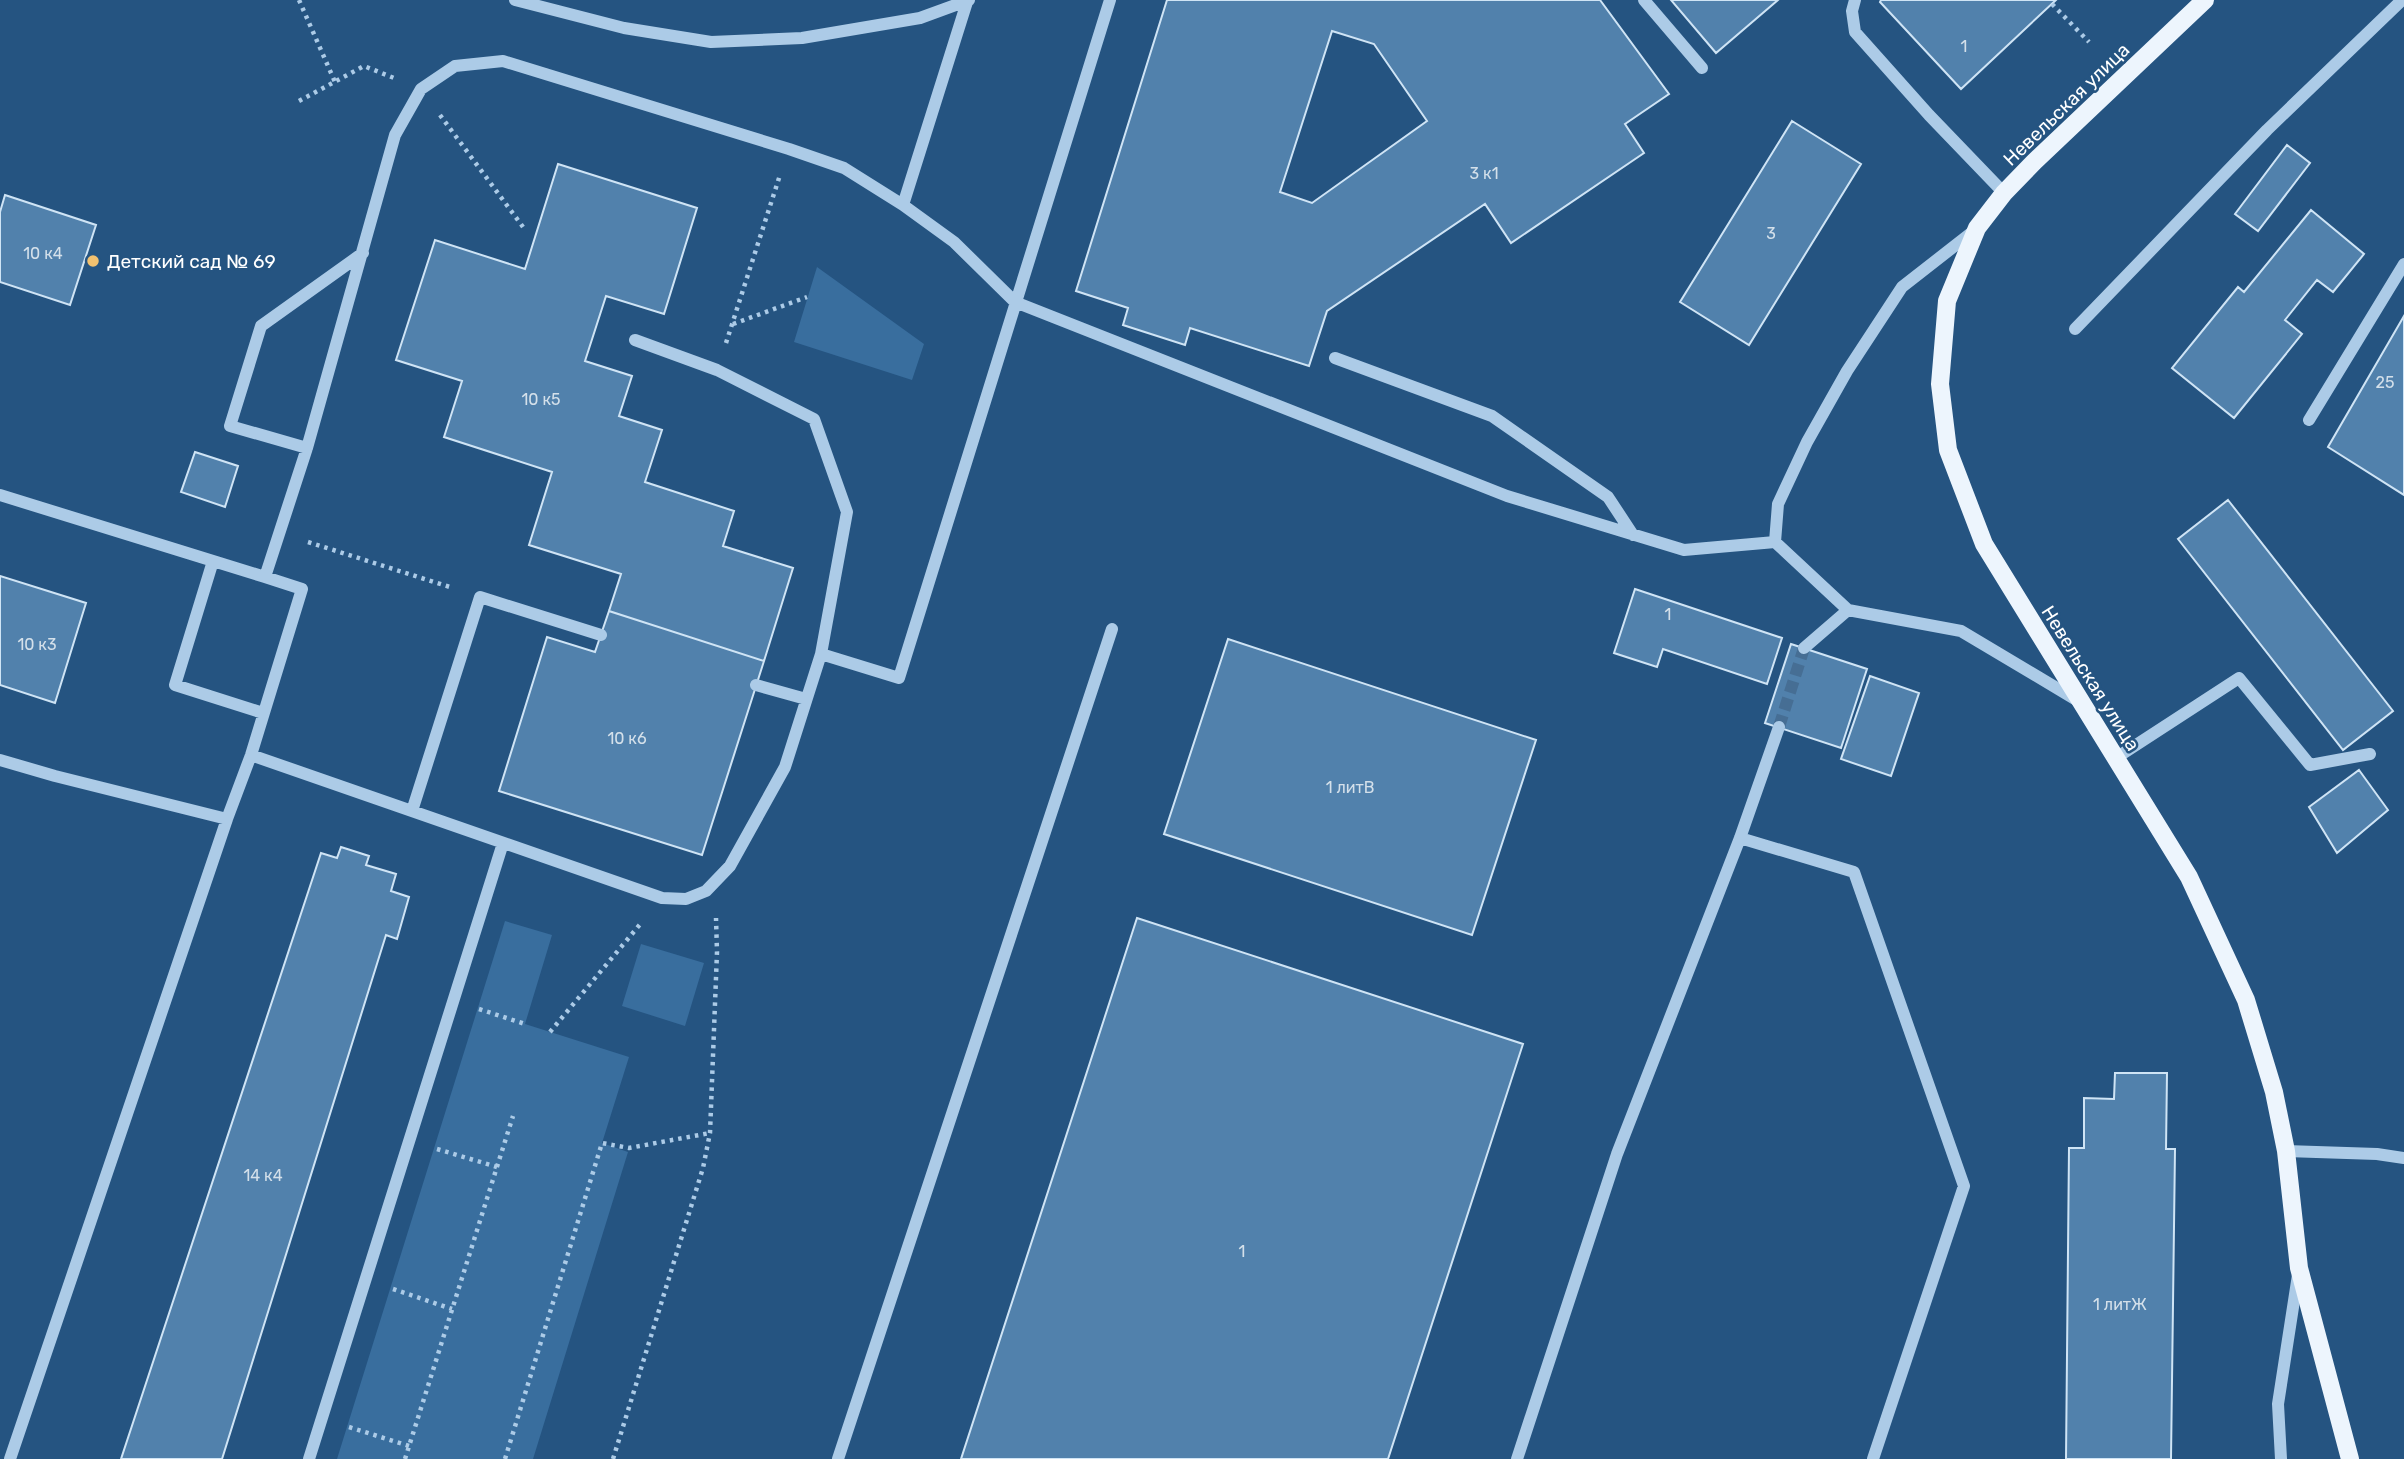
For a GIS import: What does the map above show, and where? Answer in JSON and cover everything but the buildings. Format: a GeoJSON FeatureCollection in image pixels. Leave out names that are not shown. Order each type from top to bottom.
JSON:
{"type":"FeatureCollection","features":[{"type":"Feature","properties":{"kind":"main road","name":"Невельская улица"},"geometry":{"type":"LineString","coordinates":[[2205,0],[2034,162],[2004,193],[1977,228],[1947,301],[1940,384],[1948,450],[1984,544],[2189,877],[2246,1000],[2274,1092],[2286,1151],[2299,1268]]}},
{"type":"Feature","properties":{"kind":"main road"},"geometry":{"type":"LineString","coordinates":[[2299,1268],[2350,1459]]}},
{"type":"Feature","properties":{"kind":"street"},"geometry":{"type":"LineString","coordinates":[[515,0],[558,6],[624,28],[711,42],[802,38],[920,18],[968,1]]}},
{"type":"Feature","properties":{"kind":"street"},"geometry":{"type":"LineString","coordinates":[[821,654],[899,678],[1110,0]]}},
{"type":"Feature","properties":{"kind":"street"},"geometry":{"type":"LineString","coordinates":[[1644,0],[1702,68]]}},
{"type":"Feature","properties":{"kind":"street"},"geometry":{"type":"LineString","coordinates":[[1855,0],[1852,11],[1855,33],[2004,193]]}},
{"type":"Feature","properties":{"kind":"street"},"geometry":{"type":"LineString","coordinates":[[2075,329],[2267,130],[2402,0]]}},
{"type":"Feature","properties":{"kind":"street"},"geometry":{"type":"LineString","coordinates":[[903,205],[968,1]]}},
{"type":"Feature","properties":{"kind":"street"},"geometry":{"type":"LineString","coordinates":[[265,577],[307,448],[395,135],[421,89],[455,66],[503,61],[844,168],[903,205],[954,242],[1015,302],[1507,496],[1684,550],[1775,542],[1848,610],[1961,631],[2080,702]]}},
{"type":"Feature","properties":{"kind":"street"},"geometry":{"type":"LineString","coordinates":[[1775,542],[1778,504],[1807,442],[1861,350],[1902,287],[1977,228]]}},
{"type":"Feature","properties":{"kind":"street"},"geometry":{"type":"LineString","coordinates":[[307,448],[230,425],[261,326],[363,253]]}},
{"type":"Feature","properties":{"kind":"street"},"geometry":{"type":"LineString","coordinates":[[2309,420],[2404,264]]}},
{"type":"Feature","properties":{"kind":"street"},"geometry":{"type":"LineString","coordinates":[[251,755],[662,898],[686,899],[706,891],[730,866],[785,767],[821,654],[847,512],[814,419],[717,370],[635,340]]}},
{"type":"Feature","properties":{"kind":"street"},"geometry":{"type":"LineString","coordinates":[[1335,358],[1492,416],[1608,497],[1633,534]]}},
{"type":"Feature","properties":{"kind":"street"},"geometry":{"type":"LineString","coordinates":[[0,495],[302,589],[251,755],[10,1459]]}},
{"type":"Feature","properties":{"kind":"street"},"geometry":{"type":"LineString","coordinates":[[213,561],[175,685],[263,713]]}},
{"type":"Feature","properties":{"kind":"street"},"geometry":{"type":"LineString","coordinates":[[412,811],[480,597],[600,635]]}},
{"type":"Feature","properties":{"kind":"street"},"geometry":{"type":"LineString","coordinates":[[1804,649],[1848,610]]}},
{"type":"Feature","properties":{"kind":"street"},"geometry":{"type":"LineString","coordinates":[[838,1459],[1112,629]]}},
{"type":"Feature","properties":{"kind":"street"},"geometry":{"type":"LineString","coordinates":[[2116,758],[2239,678],[2310,765],[2370,754]]}},
{"type":"Feature","properties":{"kind":"street"},"geometry":{"type":"LineString","coordinates":[[756,685],[806,699]]}},
{"type":"Feature","properties":{"kind":"street"},"geometry":{"type":"LineString","coordinates":[[1517,1459],[1617,1154],[1740,838],[1779,727]]}},
{"type":"Feature","properties":{"kind":"street"},"geometry":{"type":"LineString","coordinates":[[0,760],[227,819]]}},
{"type":"Feature","properties":{"kind":"street"},"geometry":{"type":"LineString","coordinates":[[1740,838],[1854,872],[1964,1186],[1873,1459]]}},
{"type":"Feature","properties":{"kind":"street"},"geometry":{"type":"LineString","coordinates":[[309,1459],[503,843]]}},
{"type":"Feature","properties":{"kind":"street"},"geometry":{"type":"LineString","coordinates":[[2286,1151],[2376,1154],[2404,1158]]}},
{"type":"Feature","properties":{"kind":"street","name":"Невельская улица"},"geometry":{"type":"LineString","coordinates":[[2281,1459],[2278,1404],[2299,1268]]}},
{"type":"Feature","properties":{"kind":"path"},"geometry":{"type":"LineString","coordinates":[[299,0],[335,82]]}},
{"type":"Feature","properties":{"kind":"path"},"geometry":{"type":"LineString","coordinates":[[2052,4],[2089,42]]}},
{"type":"Feature","properties":{"kind":"path"},"geometry":{"type":"LineString","coordinates":[[299,102],[365,66],[421,89],[523,227]]}},
{"type":"Feature","properties":{"kind":"path"},"geometry":{"type":"LineString","coordinates":[[717,370],[789,149]]}},
{"type":"Feature","properties":{"kind":"path"},"geometry":{"type":"LineString","coordinates":[[732,324],[807,297]]}},
{"type":"Feature","properties":{"kind":"path"},"geometry":{"type":"LineString","coordinates":[[341,553],[456,589]]}},
{"type":"Feature","properties":{"kind":"path"},"geometry":{"type":"LineString","coordinates":[[613,1459],[703,1168],[710,1133],[717,952],[715,910],[706,891]]}},
{"type":"Feature","properties":{"kind":"path"},"geometry":{"type":"LineString","coordinates":[[550,1032],[662,898]]}},
{"type":"Feature","properties":{"kind":"path"},"geometry":{"type":"LineString","coordinates":[[453,1001],[525,1024]]}},
{"type":"Feature","properties":{"kind":"path"},"geometry":{"type":"LineString","coordinates":[[405,1459],[513,1116]]}},
{"type":"Feature","properties":{"kind":"path"},"geometry":{"type":"LineString","coordinates":[[505,1459],[602,1143],[629,1148],[710,1133]]}},
{"type":"Feature","properties":{"kind":"path"},"geometry":{"type":"LineString","coordinates":[[410,1141],[497,1167]]}},
{"type":"Feature","properties":{"kind":"path"},"geometry":{"type":"LineString","coordinates":[[365,1279],[452,1309]]}},
{"type":"Feature","properties":{"kind":"path"},"geometry":{"type":"LineString","coordinates":[[321,1418],[409,1446]]}},
{"type":"Feature","properties":{"kind":"shaded area"},"geometry":{"type":"Polygon","coordinates":[[[817,267],[924,344],[912,380],[794,342],[817,267]]]}},
{"type":"Feature","properties":{"kind":"shaded area"},"geometry":{"type":"Polygon","coordinates":[[[505,921],[552,935],[525,1024],[629,1057],[602,1143],[628,1152],[533,1459],[337,1459],[505,921]]]}},
{"type":"Feature","properties":{"kind":"shaded area"},"geometry":{"type":"Polygon","coordinates":[[[641,944],[704,963],[685,1026],[622,1006],[641,944]]]}},
{"type":"Feature","properties":{"kind":"tunnel"},"geometry":{"type":"LineString","coordinates":[[1779,727],[1804,648]]}},
{"type":"Feature","properties":{"kind":"place","name":"Детский сад № 69"},"geometry":{"type":"Point","coordinates":[93,261]}}]}
